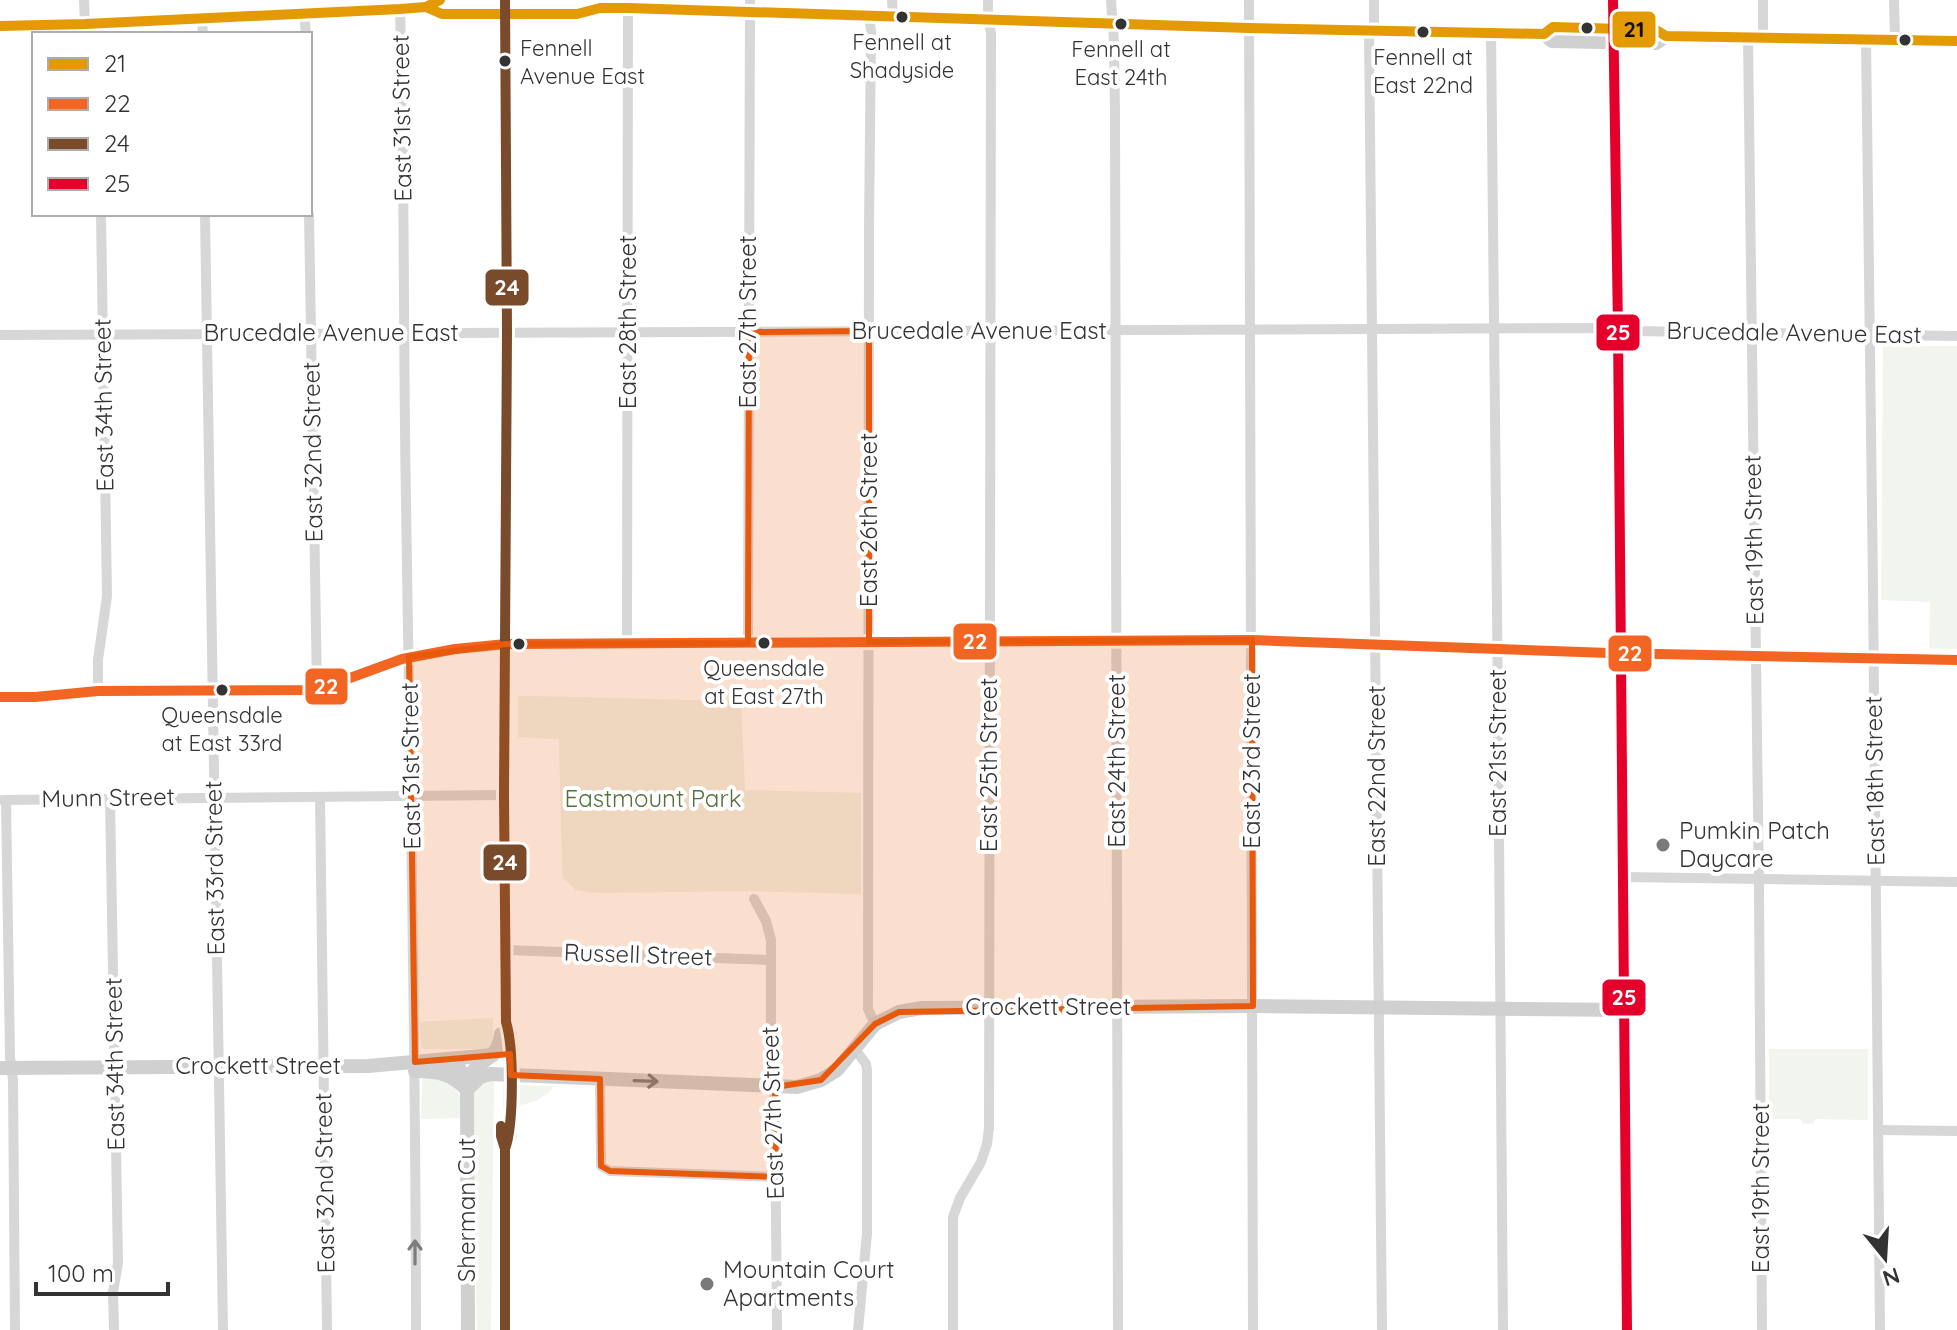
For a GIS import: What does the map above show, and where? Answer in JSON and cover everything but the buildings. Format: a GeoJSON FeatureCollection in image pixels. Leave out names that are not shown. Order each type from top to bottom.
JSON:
{"type":"FeatureCollection","features":[{"type":"Feature","properties":{"kind":"main road"},"geometry":{"type":"LineString","coordinates":[[0,26],[93,27],[295,9],[400,9],[426,7],[440,0]]}},
{"type":"Feature","properties":{"kind":"main road"},"geometry":{"type":"LineString","coordinates":[[580,0],[600,8]]}},
{"type":"Feature","properties":{"kind":"main road"},"geometry":{"type":"LineString","coordinates":[[1613,0],[1627,1330]]}},
{"type":"Feature","properties":{"kind":"main road"},"geometry":{"type":"LineString","coordinates":[[426,7],[442,14],[505,7],[577,14],[628,4],[750,6],[893,16],[1544,34],[1552,41],[1613,36],[1656,43],[1666,36],[1957,41]]}},
{"type":"Feature","properties":{"kind":"main road"},"geometry":{"type":"LineString","coordinates":[[505,7],[504,1028],[510,1135],[505,1149],[505,1330]]}},
{"type":"Feature","properties":{"kind":"main road","name":"Crockett Street"},"geometry":{"type":"LineString","coordinates":[[506,1075],[797,1087],[821,1080],[837,1070],[875,1024],[906,1010],[922,1008],[1253,1006],[1624,1010]]}},
{"type":"Feature","properties":{"kind":"main road"},"geometry":{"type":"LineString","coordinates":[[467,1090],[471,1072],[493,1055],[500,1045],[504,1028]]}},
{"type":"Feature","properties":{"kind":"main road","name":"Crockett Street"},"geometry":{"type":"LineString","coordinates":[[6,1068],[415,1066],[432,1060],[493,1055]]}},
{"type":"Feature","properties":{"kind":"main road"},"geometry":{"type":"LineString","coordinates":[[432,1060],[448,1062],[460,1068],[467,1090]]}},
{"type":"Feature","properties":{"kind":"main road"},"geometry":{"type":"LineString","coordinates":[[415,1066],[446,1074],[467,1090]]}},
{"type":"Feature","properties":{"kind":"main road"},"geometry":{"type":"LineString","coordinates":[[467,1090],[480,1077],[506,1075]]}},
{"type":"Feature","properties":{"kind":"main road","name":"Sherman Cut"},"geometry":{"type":"LineString","coordinates":[[467,1090],[468,1330]]}},
{"type":"Feature","properties":{"kind":"street"},"geometry":{"type":"LineString","coordinates":[[84,0],[93,27]]}},
{"type":"Feature","properties":{"kind":"street"},"geometry":{"type":"LineString","coordinates":[[892,0],[893,16]]}},
{"type":"Feature","properties":{"kind":"street","name":"East 25th Street"},"geometry":{"type":"LineString","coordinates":[[953,1330],[953,1217],[981,1162],[988,1137],[991,33],[988,0]]}},
{"type":"Feature","properties":{"kind":"street","name":"East 24th Street"},"geometry":{"type":"LineString","coordinates":[[1111,0],[1115,112],[1118,1330]]}},
{"type":"Feature","properties":{"kind":"street","name":"East 23rd Street"},"geometry":{"type":"LineString","coordinates":[[1249,0],[1253,1330]]}},
{"type":"Feature","properties":{"kind":"street","name":"East 22nd Street"},"geometry":{"type":"LineString","coordinates":[[1374,0],[1372,329],[1382,1330]]}},
{"type":"Feature","properties":{"kind":"street"},"geometry":{"type":"LineString","coordinates":[[1763,0],[1763,39]]}},
{"type":"Feature","properties":{"kind":"street"},"geometry":{"type":"LineString","coordinates":[[1894,0],[1895,39]]}},
{"type":"Feature","properties":{"kind":"street","name":"East 28th Street"},"geometry":{"type":"LineString","coordinates":[[627,643],[628,4]]}},
{"type":"Feature","properties":{"kind":"street","name":"East 27th Street"},"geometry":{"type":"LineString","coordinates":[[748,643],[750,6]]}},
{"type":"Feature","properties":{"kind":"street"},"geometry":{"type":"LineString","coordinates":[[295,9],[305,32]]}},
{"type":"Feature","properties":{"kind":"street","name":"East 31st Street"},"geometry":{"type":"LineString","coordinates":[[400,9],[416,1330]]}},
{"type":"Feature","properties":{"kind":"street","name":"East 26th Street"},"geometry":{"type":"LineString","coordinates":[[869,15],[868,1009],[875,1024]]}},
{"type":"Feature","properties":{"kind":"street"},"geometry":{"type":"LineString","coordinates":[[202,18],[203,32]]}},
{"type":"Feature","properties":{"kind":"street","name":"East 21st Street"},"geometry":{"type":"LineString","coordinates":[[1491,33],[1503,1330]]}},
{"type":"Feature","properties":{"kind":"street","name":"East 19th Street"},"geometry":{"type":"LineString","coordinates":[[1748,38],[1762,1330]]}},
{"type":"Feature","properties":{"kind":"street","name":"East 18th Street"},"geometry":{"type":"LineString","coordinates":[[1866,39],[1880,1330]]}},
{"type":"Feature","properties":{"kind":"street","name":"East 34th Street"},"geometry":{"type":"LineString","coordinates":[[98,691],[98,660],[107,596],[101,216]]}},
{"type":"Feature","properties":{"kind":"street","name":"East 33rd Street"},"geometry":{"type":"LineString","coordinates":[[205,216],[223,1330]]}},
{"type":"Feature","properties":{"kind":"street","name":"East 32nd Street"},"geometry":{"type":"LineString","coordinates":[[309,216],[317,690]]}},
{"type":"Feature","properties":{"kind":"street","name":"Brucedale Avenue East"},"geometry":{"type":"LineString","coordinates":[[0,335],[1493,328],[1957,336]]}},
{"type":"Feature","properties":{"kind":"street"},"geometry":{"type":"LineString","coordinates":[[0,697],[98,691],[317,690],[409,657],[506,644],[1252,640],[1497,650],[1957,660]]}},
{"type":"Feature","properties":{"kind":"street","name":"Munn Street"},"geometry":{"type":"LineString","coordinates":[[3,800],[504,795]]}},
{"type":"Feature","properties":{"kind":"street","name":"East 32nd Street"},"geometry":{"type":"LineString","coordinates":[[320,797],[327,1330]]}},
{"type":"Feature","properties":{"kind":"street","name":"East 34th Street"},"geometry":{"type":"LineString","coordinates":[[110,798],[118,1263],[113,1292],[114,1330]]}},
{"type":"Feature","properties":{"kind":"street"},"geometry":{"type":"LineString","coordinates":[[3,800],[6,1068],[15,1330]]}},
{"type":"Feature","properties":{"kind":"street"},"geometry":{"type":"LineString","coordinates":[[1623,877],[1957,882]]}},
{"type":"Feature","properties":{"kind":"street","name":"East 27th Street"},"geometry":{"type":"LineString","coordinates":[[754,899],[769,930],[771,1074],[775,1101],[777,1330]]}},
{"type":"Feature","properties":{"kind":"street","name":"Russell Street"},"geometry":{"type":"LineString","coordinates":[[505,950],[770,960]]}},
{"type":"Feature","properties":{"kind":"street"},"geometry":{"type":"LineString","coordinates":[[855,1049],[867,1070],[867,1233],[858,1330]]}},
{"type":"Feature","properties":{"kind":"street"},"geometry":{"type":"LineString","coordinates":[[600,1079],[601,1166],[610,1171],[776,1177]]}},
{"type":"Feature","properties":{"kind":"street"},"geometry":{"type":"LineString","coordinates":[[1878,1130],[1957,1131]]}},
{"type":"Feature","properties":{"kind":"highlighted area"},"geometry":{"type":"Polygon","coordinates":[[[869,331],[869,642],[1252,640],[1253,1006],[899,1012],[875,1024],[821,1080],[775,1087],[776,1177],[610,1171],[601,1166],[600,1079],[511,1075],[510,1054],[415,1062],[409,657],[506,644],[748,643],[749,332],[869,331]]]}},
{"type":"Feature","properties":{"kind":"green space"},"geometry":{"type":"Polygon","coordinates":[[[1883,346],[1957,346],[1957,649],[1929,648],[1930,602],[1881,600],[1883,346]]]}},
{"type":"Feature","properties":{"kind":"green space","name":"Eastmount Park"},"geometry":{"type":"Polygon","coordinates":[[[518,696],[741,701],[745,790],[861,793],[861,894],[746,891],[596,893],[576,890],[563,878],[559,739],[518,737],[518,696]]]}},
{"type":"Feature","properties":{"kind":"green space"},"geometry":{"type":"Polygon","coordinates":[[[493,1018],[493,1045],[490,1049],[421,1047],[420,1022],[493,1018]]]}},
{"type":"Feature","properties":{"kind":"green space"},"geometry":{"type":"Polygon","coordinates":[[[1769,1049],[1868,1049],[1868,1120],[1815,1119],[1814,1123],[1808,1124],[1802,1123],[1801,1119],[1769,1119],[1769,1049]]]}},
{"type":"Feature","properties":{"kind":"green space"},"geometry":{"type":"Polygon","coordinates":[[[441,1076],[458,1094],[462,1118],[421,1119],[422,1078],[441,1076]]]}},
{"type":"Feature","properties":{"kind":"green space"},"geometry":{"type":"Polygon","coordinates":[[[484,1081],[494,1081],[491,1330],[477,1330],[472,1100],[473,1093],[484,1081]]]}},
{"type":"Feature","properties":{"kind":"green space"},"geometry":{"type":"Polygon","coordinates":[[[521,1085],[553,1086],[539,1099],[519,1105],[518,1088],[521,1085]]]}},
{"type":"Feature","properties":{"kind":"transit line","name":"21"},"geometry":{"type":"LineString","coordinates":[[0,26],[400,9],[426,7],[440,0]]}},
{"type":"Feature","properties":{"kind":"transit line","name":"24"},"geometry":{"type":"LineString","coordinates":[[505,0],[507,333],[504,795],[506,1022],[512,1086],[505,1149]]}},
{"type":"Feature","properties":{"kind":"transit line","name":"25"},"geometry":{"type":"LineString","coordinates":[[1613,0],[1627,1330]]}},
{"type":"Feature","properties":{"kind":"transit line","name":"21"},"geometry":{"type":"LineString","coordinates":[[426,7],[442,14],[577,14],[600,8],[628,8],[1249,28],[1544,34],[1553,27],[1656,30],[1666,36],[1957,41]]}},
{"type":"Feature","properties":{"kind":"transit line","name":"22"},"geometry":{"type":"LineString","coordinates":[[0,697],[98,691],[317,690],[402,659],[506,644],[1252,640],[1609,653],[1957,660]]}},
{"type":"Feature","properties":{"kind":"transit line","name":"24"},"geometry":{"type":"LineString","coordinates":[[501,1126],[505,1149],[505,1330]]}},
{"type":"Feature","properties":{"kind":"place","name":"Fennell at Shadyside"},"geometry":{"type":"Point","coordinates":[902,17]}},
{"type":"Feature","properties":{"kind":"place","name":"Fennell at East 24th"},"geometry":{"type":"Point","coordinates":[1121,24]}},
{"type":"Feature","properties":{"kind":"place","name":"Fennell at East 22nd"},"geometry":{"type":"Point","coordinates":[1423,32]}},
{"type":"Feature","properties":{"kind":"place","name":"Fennell Avenue East"},"geometry":{"type":"Point","coordinates":[505,61]}},
{"type":"Feature","properties":{"kind":"place","name":"Queensdale at East 27th"},"geometry":{"type":"Point","coordinates":[764,643]}},
{"type":"Feature","properties":{"kind":"place","name":"Queensdale at East 33rd"},"geometry":{"type":"Point","coordinates":[222,690]}},
{"type":"Feature","properties":{"kind":"place","name":"Pumkin Patch Daycare"},"geometry":{"type":"Point","coordinates":[1663,845]}},
{"type":"Feature","properties":{"kind":"place","name":"Mountain Court Apartments"},"geometry":{"type":"Point","coordinates":[707,1284]}}]}
